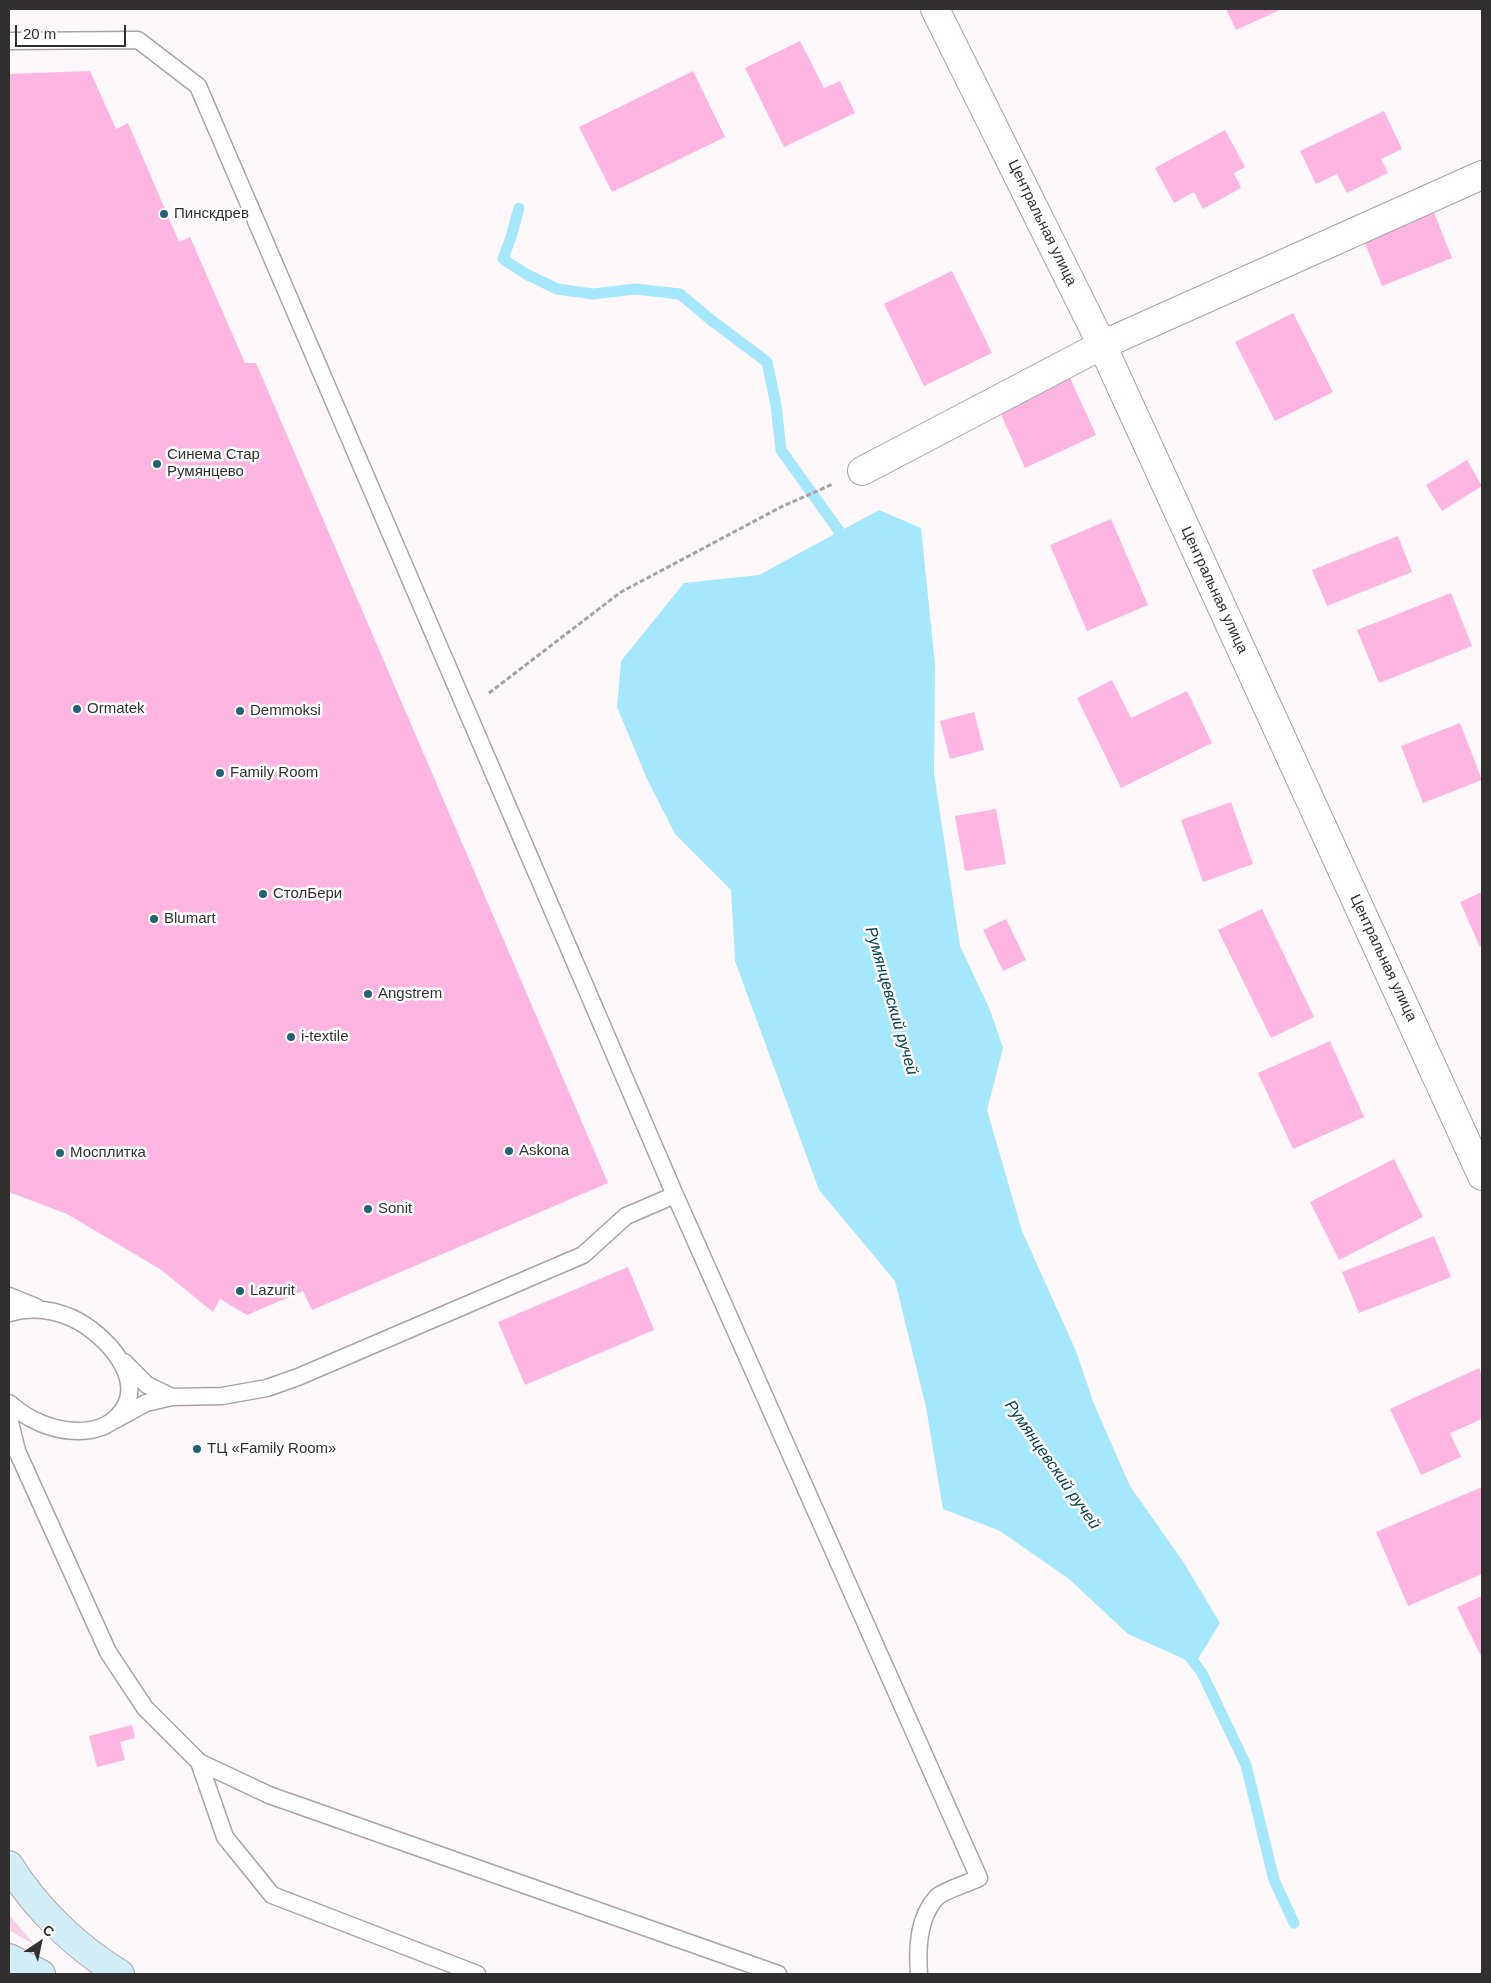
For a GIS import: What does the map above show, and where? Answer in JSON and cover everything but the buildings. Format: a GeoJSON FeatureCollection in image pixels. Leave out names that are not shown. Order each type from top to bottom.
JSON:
{"type":"FeatureCollection","features":[{"type":"Feature","properties":{"kind":"main road"},"geometry":{"type":"LineString","coordinates":[[9,1865],[24,1890],[63,1930],[104,1964],[120,1974]]}},
{"type":"Feature","properties":{"kind":"main road"},"geometry":{"type":"LineString","coordinates":[[9,1958],[41,1974]]}},
{"type":"Feature","properties":{"kind":"street","name":"Центральная улица"},"geometry":{"type":"LineString","coordinates":[[935,9],[1102,345],[1482,1176]]}},
{"type":"Feature","properties":{"kind":"street"},"geometry":{"type":"LineString","coordinates":[[862,471],[1102,345],[1482,175]]}},
{"type":"Feature","properties":{"kind":"lane"},"geometry":{"type":"LineString","coordinates":[[9,41],[138,40],[198,86],[675,1195],[980,1878],[938,1896],[922,1919],[918,1956],[919,1974]]}},
{"type":"Feature","properties":{"kind":"lane"},"geometry":{"type":"LineString","coordinates":[[9,1403],[28,1418],[47,1426],[66,1431],[94,1430],[146,1404],[172,1397],[222,1396],[267,1388],[298,1377],[583,1255],[626,1216],[675,1195]]}},
{"type":"Feature","properties":{"kind":"lane"},"geometry":{"type":"LineString","coordinates":[[9,1296],[43,1310],[72,1318],[90,1328],[147,1385],[172,1397]]}},
{"type":"Feature","properties":{"kind":"lane"},"geometry":{"type":"LineString","coordinates":[[9,1313],[24,1309],[43,1310]]}},
{"type":"Feature","properties":{"kind":"lane"},"geometry":{"type":"LineString","coordinates":[[115,1420],[124,1409],[129,1395],[126,1372],[118,1356]]}},
{"type":"Feature","properties":{"kind":"lane"},"geometry":{"type":"LineString","coordinates":[[9,1418],[17,1451],[108,1652],[145,1708],[199,1762],[269,1795],[778,1974]]}},
{"type":"Feature","properties":{"kind":"lane"},"geometry":{"type":"LineString","coordinates":[[199,1762],[225,1837],[272,1895],[477,1974]]}},
{"type":"Feature","properties":{"kind":"path"},"geometry":{"type":"LineString","coordinates":[[467,710],[621,592],[781,507],[862,471]]}},
{"type":"Feature","properties":{"kind":"shaded area"},"geometry":{"type":"Polygon","coordinates":[[[9,1915],[35,1945],[9,1930],[9,1915]]]}},
{"type":"Feature","properties":{"kind":"water"},"geometry":{"type":"Polygon","coordinates":[[[879,510],[921,528],[935,665],[934,773],[960,946],[990,1010],[1003,1048],[987,1110],[1022,1231],[1076,1351],[1094,1404],[1130,1486],[1184,1563],[1220,1623],[1195,1664],[1128,1634],[1069,1579],[1000,1531],[943,1509],[926,1407],[895,1281],[819,1190],[735,961],[731,890],[675,834],[647,779],[617,707],[621,661],[684,583],[759,575],[879,510]]]}},
{"type":"Feature","properties":{"kind":"waterway","name":"Румянцевский ручей"},"geometry":{"type":"LineString","coordinates":[[519,208],[503,259],[526,274],[557,289],[593,294],[635,289],[680,294],[767,362],[776,405],[781,450],[839,531],[839,546]]}},
{"type":"Feature","properties":{"kind":"waterway","name":"Румянцевский ручей"},"geometry":{"type":"LineString","coordinates":[[1186,1652],[1202,1673],[1246,1765],[1274,1880],[1294,1923]]}},
{"type":"Feature","properties":{"kind":"place","name":"Пинскдрев"},"geometry":{"type":"Point","coordinates":[164,214]}},
{"type":"Feature","properties":{"kind":"place","name":"Синема Стар Румянцево"},"geometry":{"type":"Point","coordinates":[157,464]}},
{"type":"Feature","properties":{"kind":"place","name":"Ormatek"},"geometry":{"type":"Point","coordinates":[77,709]}},
{"type":"Feature","properties":{"kind":"place","name":"Demmoksi"},"geometry":{"type":"Point","coordinates":[240,711]}},
{"type":"Feature","properties":{"kind":"place","name":"Family Room"},"geometry":{"type":"Point","coordinates":[220,773]}},
{"type":"Feature","properties":{"kind":"place","name":"СтолБери"},"geometry":{"type":"Point","coordinates":[263,894]}},
{"type":"Feature","properties":{"kind":"place","name":"Blumart"},"geometry":{"type":"Point","coordinates":[154,919]}},
{"type":"Feature","properties":{"kind":"place","name":"Angstrem"},"geometry":{"type":"Point","coordinates":[368,994]}},
{"type":"Feature","properties":{"kind":"place","name":"i-textile"},"geometry":{"type":"Point","coordinates":[291,1037]}},
{"type":"Feature","properties":{"kind":"place","name":"Askona"},"geometry":{"type":"Point","coordinates":[509,1151]}},
{"type":"Feature","properties":{"kind":"place","name":"Мосплитка"},"geometry":{"type":"Point","coordinates":[60,1153]}},
{"type":"Feature","properties":{"kind":"place","name":"Sonit"},"geometry":{"type":"Point","coordinates":[368,1209]}},
{"type":"Feature","properties":{"kind":"place","name":"Lazurit"},"geometry":{"type":"Point","coordinates":[240,1291]}},
{"type":"Feature","properties":{"kind":"place","name":"ТЦ «Family Room»"},"geometry":{"type":"Point","coordinates":[197,1449]}}]}
